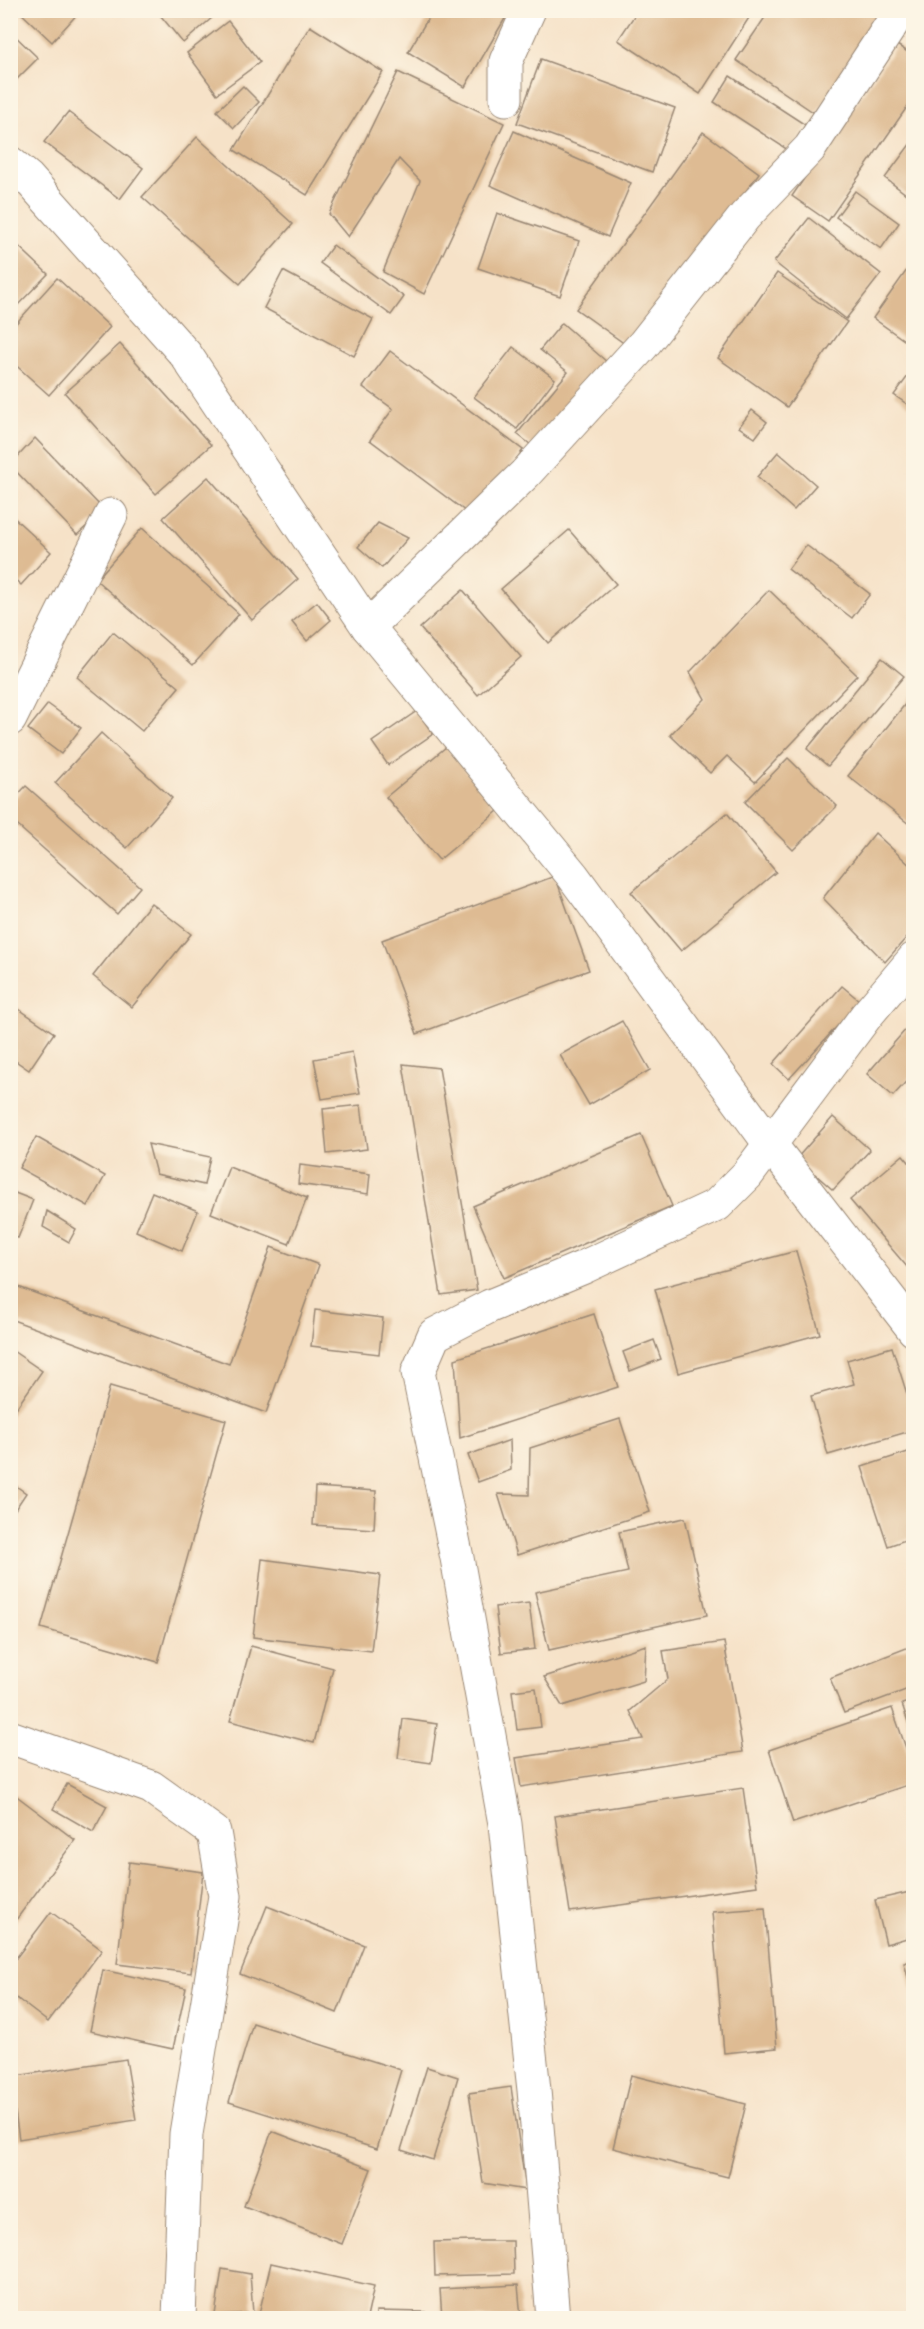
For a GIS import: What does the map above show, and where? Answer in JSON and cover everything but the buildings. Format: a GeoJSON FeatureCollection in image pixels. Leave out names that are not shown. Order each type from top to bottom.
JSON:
{"type":"FeatureCollection","features":[{"type":"Feature","properties":{"kind":"street"},"geometry":{"type":"LineString","coordinates":[[506,99],[506,61],[529,10]]}},
{"type":"Feature","properties":{"kind":"street"},"geometry":{"type":"LineString","coordinates":[[368,627],[525,474],[643,345],[745,216],[810,148],[901,10]]}},
{"type":"Feature","properties":{"kind":"street"},"geometry":{"type":"LineString","coordinates":[[10,163],[28,178],[186,355],[368,627],[573,876],[770,1144],[914,1330]]}},
{"type":"Feature","properties":{"kind":"street"},"geometry":{"type":"LineString","coordinates":[[10,719],[111,515]]}},
{"type":"Feature","properties":{"kind":"street"},"geometry":{"type":"LineString","coordinates":[[554,2319],[534,2090],[505,1824],[457,1558],[418,1372],[434,1335],[489,1305],[584,1267],[717,1205],[747,1175],[866,1016],[914,959]]}},
{"type":"Feature","properties":{"kind":"street"},"geometry":{"type":"LineString","coordinates":[[10,1737],[151,1787],[214,1832],[225,1896],[186,2134],[178,2319]]}}]}
